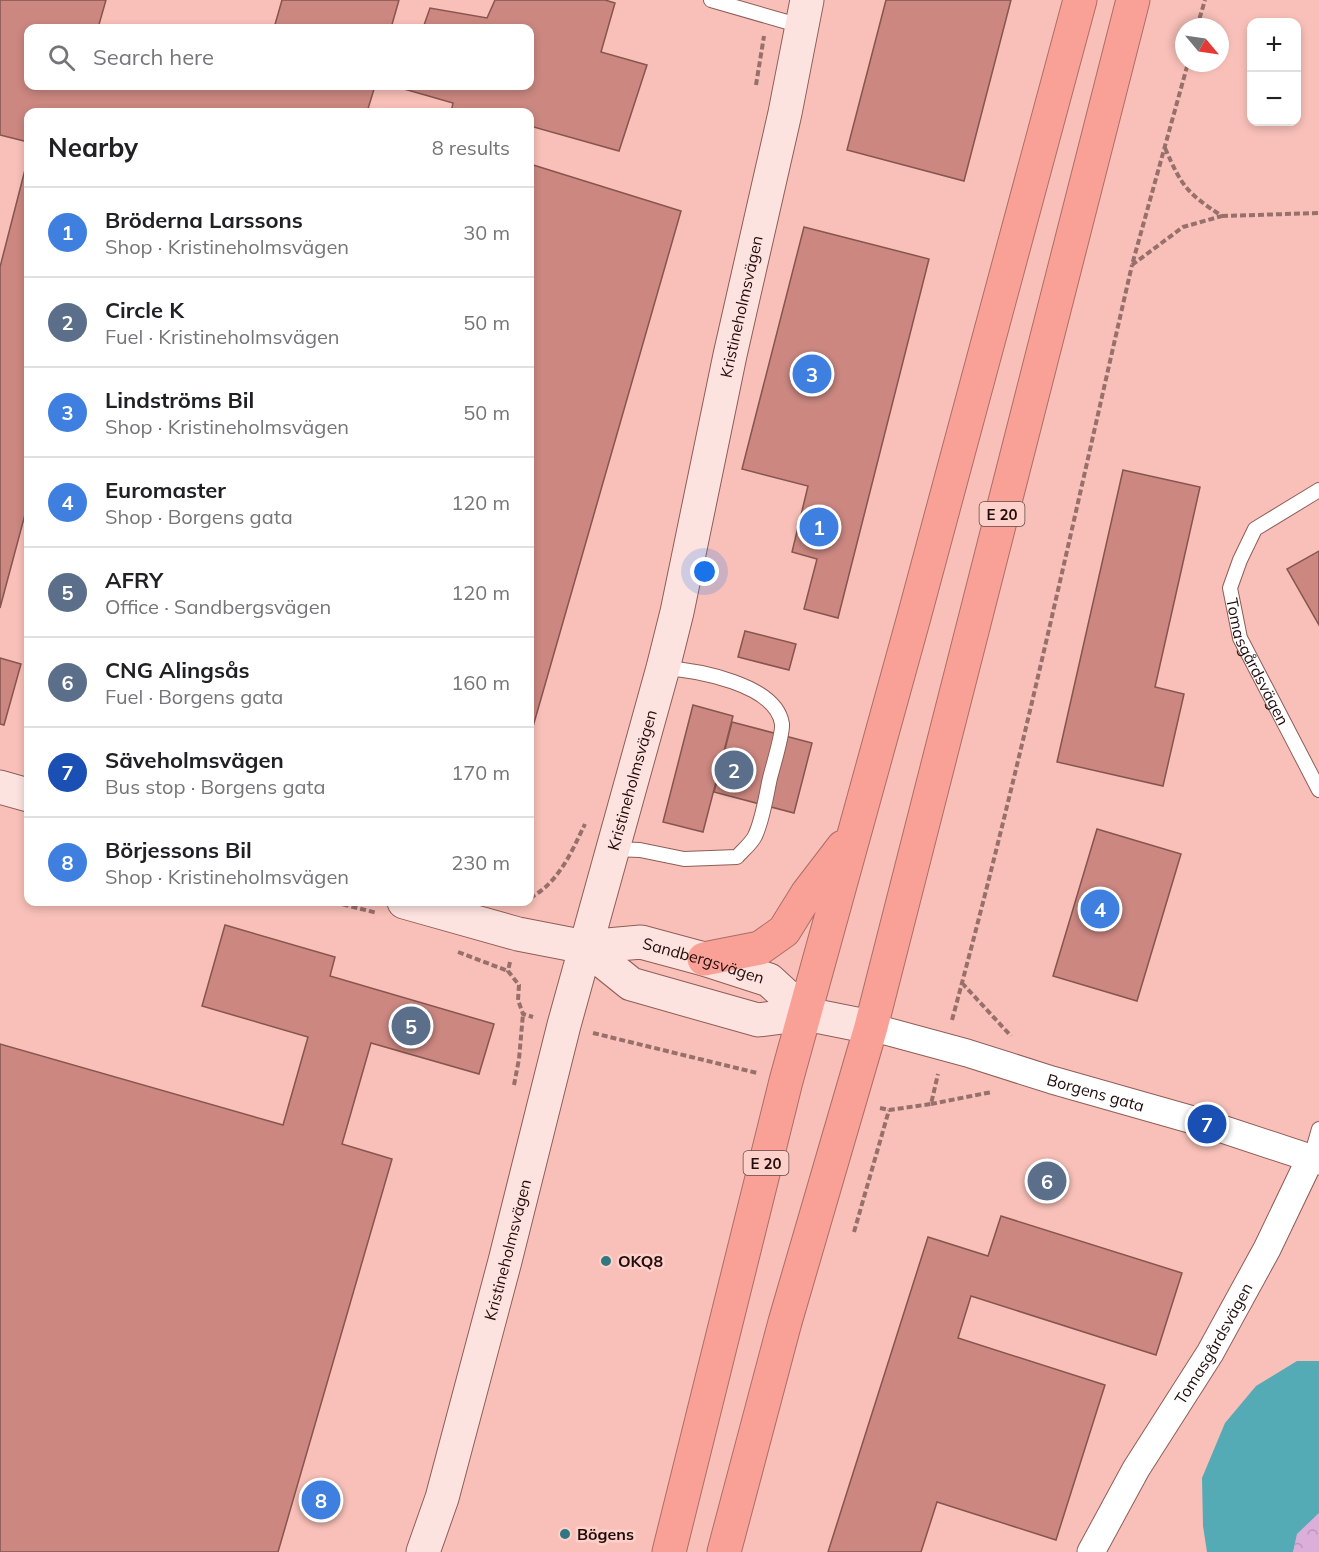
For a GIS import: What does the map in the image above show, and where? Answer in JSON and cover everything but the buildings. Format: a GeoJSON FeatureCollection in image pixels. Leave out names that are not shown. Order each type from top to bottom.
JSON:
{"type":"FeatureCollection","features":[{"type":"Feature","properties":{"kind":"highway","name":"E 20"},"geometry":{"type":"LineString","coordinates":[[669,1552],[786,1081],[1080,0]]}},
{"type":"Feature","properties":{"kind":"highway","name":"E 20"},"geometry":{"type":"LineString","coordinates":[[724,1552],[784,1322],[871,1027],[1134,0]]}},
{"type":"Feature","properties":{"kind":"highway"},"geometry":{"type":"LineString","coordinates":[[704,959],[760,948],[784,931],[807,894],[855,831]]}},
{"type":"Feature","properties":{"kind":"street","name":"Kristineholmsvägen"},"geometry":{"type":"LineString","coordinates":[[423,1552],[442,1498],[505,1261],[564,1025],[677,612],[730,355],[785,113],[804,13]]}},
{"type":"Feature","properties":{"kind":"street"},"geometry":{"type":"LineString","coordinates":[[0,787],[24,794]]}},
{"type":"Feature","properties":{"kind":"street","name":"Sandbergsvägen"},"geometry":{"type":"LineString","coordinates":[[418,906],[518,934],[585,947],[641,942],[704,959],[769,980],[806,1014]]}},
{"type":"Feature","properties":{"kind":"street","name":"Sandbergsvägen"},"geometry":{"type":"LineString","coordinates":[[585,947],[631,984],[758,1020],[806,1014],[871,1027]]}},
{"type":"Feature","properties":{"kind":"street","name":"Borgens gata"},"geometry":{"type":"LineString","coordinates":[[871,1027],[1207,1124],[1315,1159]]}},
{"type":"Feature","properties":{"kind":"street","name":"Tomasgårdsvägen"},"geometry":{"type":"LineString","coordinates":[[1091,1552],[1137,1469],[1210,1353],[1315,1159]]}},
{"type":"Feature","properties":{"kind":"lane"},"geometry":{"type":"LineString","coordinates":[[711,0],[804,13]]}},
{"type":"Feature","properties":{"kind":"lane","name":"Tomasgårdsvägen"},"geometry":{"type":"LineString","coordinates":[[1319,490],[1255,529],[1230,588],[1240,638],[1314,767],[1319,790]]}},
{"type":"Feature","properties":{"kind":"lane"},"geometry":{"type":"LineString","coordinates":[[613,849],[640,850],[684,859],[736,857],[755,837],[762,812],[782,726],[778,709],[757,693],[729,680],[680,669],[663,668]]}},
{"type":"Feature","properties":{"kind":"lane","name":"Tomasgårdsvägen"},"geometry":{"type":"LineString","coordinates":[[1315,1159],[1319,1129]]}},
{"type":"Feature","properties":{"kind":"path"},"geometry":{"type":"LineString","coordinates":[[1200,18],[1205,0]]}},
{"type":"Feature","properties":{"kind":"path"},"geometry":{"type":"LineString","coordinates":[[850,1099],[888,1110],[931,1104],[1052,620],[1132,265],[1186,72]]}},
{"type":"Feature","properties":{"kind":"path"},"geometry":{"type":"LineString","coordinates":[[1165,147],[1178,177],[1192,196],[1222,216]]}},
{"type":"Feature","properties":{"kind":"path"},"geometry":{"type":"LineString","coordinates":[[1132,265],[1183,227],[1222,216],[1319,213]]}},
{"type":"Feature","properties":{"kind":"path"},"geometry":{"type":"LineString","coordinates":[[518,934],[508,971],[519,985],[518,1000],[523,1014],[786,1081]]}},
{"type":"Feature","properties":{"kind":"path"},"geometry":{"type":"LineString","coordinates":[[962,983],[1015,1040]]}},
{"type":"Feature","properties":{"kind":"path"},"geometry":{"type":"LineString","coordinates":[[854,1232],[888,1110]]}},
{"type":"Feature","properties":{"kind":"green space"},"geometry":{"type":"Polygon","coordinates":[[[1319,1513],[1319,1552],[1293,1552],[1297,1534],[1319,1513]]]}},
{"type":"Feature","properties":{"kind":"water"},"geometry":{"type":"Polygon","coordinates":[[[1297,1361],[1319,1361],[1319,1513],[1297,1534],[1293,1552],[1207,1552],[1203,1526],[1202,1478],[1225,1423],[1256,1386],[1297,1361]]]}},
{"type":"Feature","properties":{"kind":"place","name":"Lindströms Bil"},"geometry":{"type":"Point","coordinates":[812,374]}},
{"type":"Feature","properties":{"kind":"place","name":"Bröderna Larssons"},"geometry":{"type":"Point","coordinates":[819,527]}},
{"type":"Feature","properties":{"kind":"place","name":"Circle K"},"geometry":{"type":"Point","coordinates":[734,770]}},
{"type":"Feature","properties":{"kind":"place","name":"Euromaster"},"geometry":{"type":"Point","coordinates":[1100,909]}},
{"type":"Feature","properties":{"kind":"place","name":"AFRY"},"geometry":{"type":"Point","coordinates":[411,1026]}},
{"type":"Feature","properties":{"kind":"place","name":"Säveholmsvägen"},"geometry":{"type":"Point","coordinates":[1207,1124]}},
{"type":"Feature","properties":{"kind":"place","name":"CNG Alingsås"},"geometry":{"type":"Point","coordinates":[1047,1181]}},
{"type":"Feature","properties":{"kind":"place","name":"OKQ8"},"geometry":{"type":"Point","coordinates":[606,1261]}},
{"type":"Feature","properties":{"kind":"place","name":"Börjessons Bil"},"geometry":{"type":"Point","coordinates":[321,1500]}},
{"type":"Feature","properties":{"kind":"place","name":"Bögens"},"geometry":{"type":"Point","coordinates":[565,1534]}}]}
